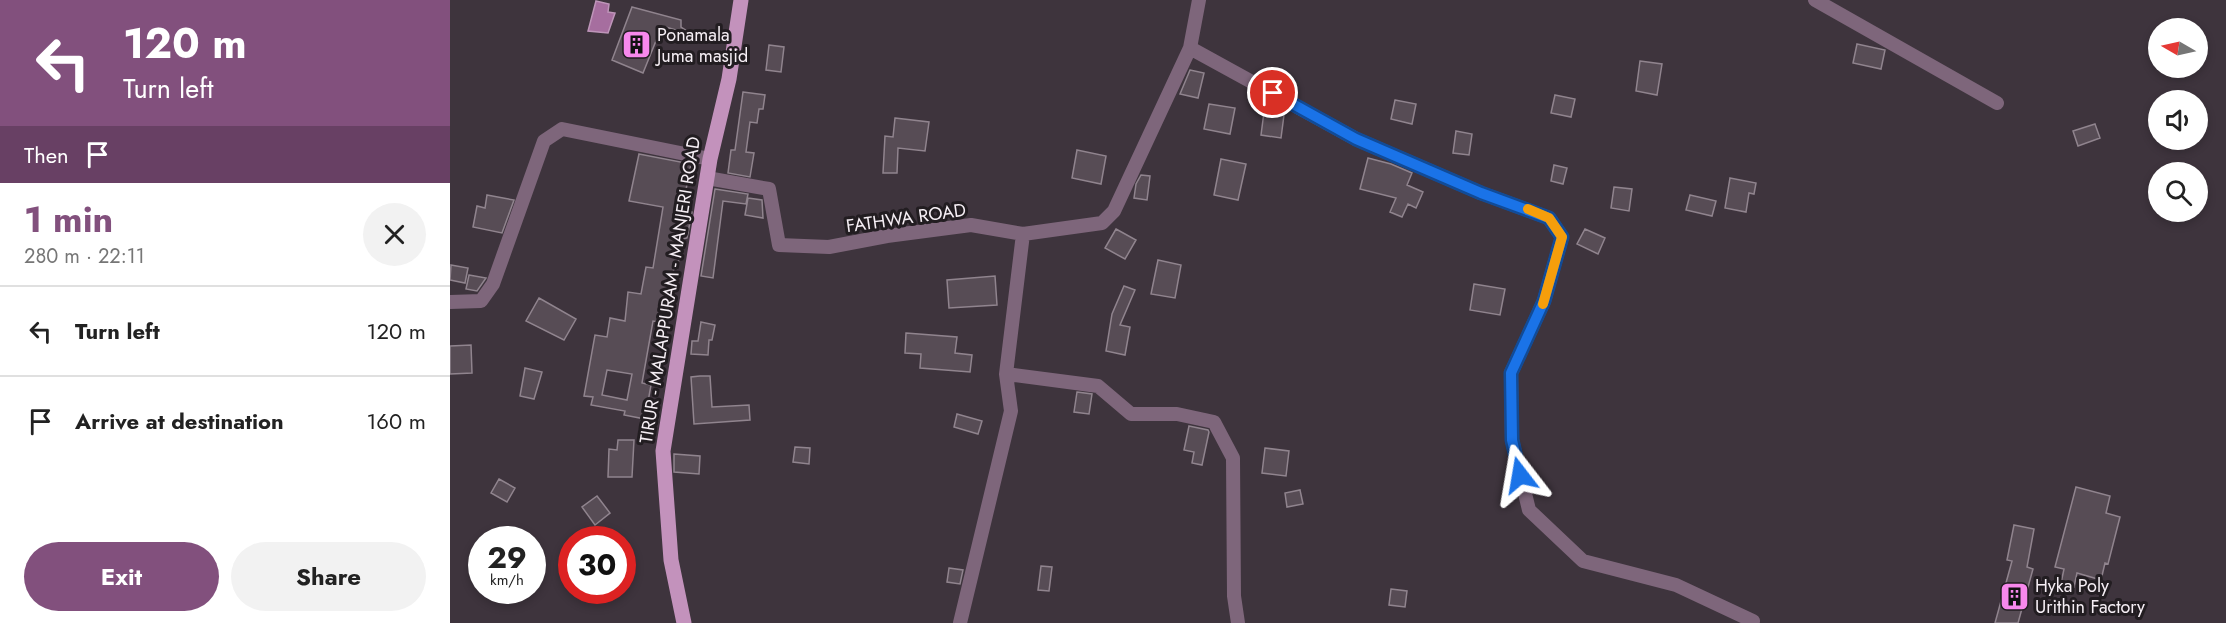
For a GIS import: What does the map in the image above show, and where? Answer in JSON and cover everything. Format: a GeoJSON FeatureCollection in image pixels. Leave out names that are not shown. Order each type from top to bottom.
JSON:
{"type":"FeatureCollection","features":[{"type":"Feature","properties":{"kind":"main road","name":"TIRUR - MALAPPURAM - MANJERI ROAD"},"geometry":{"type":"LineString","coordinates":[[684,623],[671,560],[663,451],[710,159],[729,79],[741,0]]}},
{"type":"Feature","properties":{"kind":"street"},"geometry":{"type":"LineString","coordinates":[[960,623],[1011,411],[1006,374],[1023,234],[1102,223],[1114,211],[1190,48],[1199,0]]}},
{"type":"Feature","properties":{"kind":"street"},"geometry":{"type":"LineString","coordinates":[[1815,0],[1997,103]]}},
{"type":"Feature","properties":{"kind":"street"},"geometry":{"type":"LineString","coordinates":[[1190,48],[1356,139],[1481,193],[1549,218],[1562,237],[1544,301],[1511,373],[1512,440],[1529,510],[1582,561],[1676,585],[1754,622]]}},
{"type":"Feature","properties":{"kind":"street"},"geometry":{"type":"LineString","coordinates":[[450,302],[477,303],[493,284],[544,141],[561,129],[710,159]]}},
{"type":"Feature","properties":{"kind":"street","name":"FATHWA ROAD"},"geometry":{"type":"LineString","coordinates":[[707,178],[769,189],[779,245],[829,247],[887,236],[971,225],[1023,234]]}},
{"type":"Feature","properties":{"kind":"street"},"geometry":{"type":"LineString","coordinates":[[1006,374],[1098,387],[1131,414],[1177,414],[1214,423],[1233,458],[1234,596],[1238,623]]}},
{"type":"Feature","properties":{"kind":"shaded area"},"geometry":{"type":"Polygon","coordinates":[[[596,1],[609,4],[608,12],[615,13],[608,33],[588,31],[596,1]]]}},
{"type":"Feature","properties":{"kind":"building","name":"Ponamala Juma masjid"},"geometry":{"type":"Polygon","coordinates":[[[632,7],[681,20],[681,27],[687,31],[686,33],[662,26],[643,73],[612,60],[632,7]]]}},
{"type":"Feature","properties":{"kind":"building"},"geometry":{"type":"Polygon","coordinates":[[[1857,44],[1885,50],[1881,69],[1853,63],[1857,44]]]}},
{"type":"Feature","properties":{"kind":"building"},"geometry":{"type":"Polygon","coordinates":[[[769,45],[784,47],[781,72],[766,70],[769,45]]]}},
{"type":"Feature","properties":{"kind":"building"},"geometry":{"type":"Polygon","coordinates":[[[1640,61],[1662,64],[1657,95],[1636,91],[1640,61]]]}},
{"type":"Feature","properties":{"kind":"building"},"geometry":{"type":"Polygon","coordinates":[[[1190,70],[1204,73],[1198,98],[1180,94],[1190,70]]]}},
{"type":"Feature","properties":{"kind":"building"},"geometry":{"type":"Polygon","coordinates":[[[743,92],[765,95],[763,109],[759,109],[757,123],[750,122],[746,152],[754,153],[750,177],[728,173],[731,150],[735,150],[743,92]]]}},
{"type":"Feature","properties":{"kind":"building"},"geometry":{"type":"Polygon","coordinates":[[[1555,95],[1575,99],[1571,117],[1551,113],[1555,95]]]}},
{"type":"Feature","properties":{"kind":"building"},"geometry":{"type":"Polygon","coordinates":[[[1395,100],[1416,104],[1412,124],[1391,119],[1395,100]]]}},
{"type":"Feature","properties":{"kind":"building"},"geometry":{"type":"Polygon","coordinates":[[[1209,104],[1235,108],[1230,134],[1204,129],[1209,104]]]}},
{"type":"Feature","properties":{"kind":"building"},"geometry":{"type":"Polygon","coordinates":[[[1264,112],[1284,115],[1281,138],[1261,135],[1264,112]]]}},
{"type":"Feature","properties":{"kind":"building"},"geometry":{"type":"Polygon","coordinates":[[[895,118],[929,122],[925,151],[898,148],[897,173],[883,173],[885,136],[893,137],[895,118]]]}},
{"type":"Feature","properties":{"kind":"building"},"geometry":{"type":"Polygon","coordinates":[[[2095,124],[2100,138],[2078,146],[2073,131],[2095,124]]]}},
{"type":"Feature","properties":{"kind":"building"},"geometry":{"type":"Polygon","coordinates":[[[1456,131],[1472,134],[1469,155],[1453,153],[1456,131]]]}},
{"type":"Feature","properties":{"kind":"building"},"geometry":{"type":"Polygon","coordinates":[[[1077,150],[1106,156],[1101,184],[1072,178],[1077,150]]]}},
{"type":"Feature","properties":{"kind":"building"},"geometry":{"type":"Polygon","coordinates":[[[639,154],[691,164],[682,210],[692,212],[687,238],[683,239],[677,269],[674,268],[668,298],[671,298],[667,323],[653,321],[642,383],[651,385],[645,419],[624,415],[625,411],[591,405],[593,397],[584,396],[595,335],[607,337],[610,318],[625,321],[628,292],[641,294],[646,267],[653,268],[663,207],[629,201],[639,154]],[[607,370],[602,395],[627,400],[632,374],[607,370]]]}},
{"type":"Feature","properties":{"kind":"building"},"geometry":{"type":"Polygon","coordinates":[[[1368,158],[1412,173],[1407,185],[1423,192],[1416,208],[1408,204],[1402,217],[1390,212],[1396,198],[1360,189],[1368,158]]]}},
{"type":"Feature","properties":{"kind":"building"},"geometry":{"type":"Polygon","coordinates":[[[1221,159],[1246,164],[1238,200],[1214,195],[1221,159]]]}},
{"type":"Feature","properties":{"kind":"building"},"geometry":{"type":"Polygon","coordinates":[[[1554,165],[1567,168],[1563,184],[1551,181],[1554,165]]]}},
{"type":"Feature","properties":{"kind":"building"},"geometry":{"type":"Polygon","coordinates":[[[1141,175],[1150,176],[1147,200],[1134,198],[1136,184],[1141,175]]]}},
{"type":"Feature","properties":{"kind":"building"},"geometry":{"type":"Polygon","coordinates":[[[1730,178],[1756,183],[1754,194],[1749,193],[1746,212],[1725,208],[1730,178]]]}},
{"type":"Feature","properties":{"kind":"building"},"geometry":{"type":"Polygon","coordinates":[[[1614,187],[1632,189],[1629,211],[1611,208],[1614,187]]]}},
{"type":"Feature","properties":{"kind":"building"},"geometry":{"type":"Polygon","coordinates":[[[715,189],[748,194],[746,204],[723,201],[713,278],[701,276],[715,189]]]}},
{"type":"Feature","properties":{"kind":"building"},"geometry":{"type":"Polygon","coordinates":[[[487,195],[514,200],[502,233],[473,227],[477,206],[485,208],[487,195]]]}},
{"type":"Feature","properties":{"kind":"building"},"geometry":{"type":"Polygon","coordinates":[[[1690,195],[1716,201],[1712,216],[1686,210],[1690,195]]]}},
{"type":"Feature","properties":{"kind":"building"},"geometry":{"type":"Polygon","coordinates":[[[748,198],[762,200],[763,218],[745,215],[748,198]]]}},
{"type":"Feature","properties":{"kind":"building"},"geometry":{"type":"Polygon","coordinates":[[[1116,229],[1136,240],[1125,259],[1105,248],[1116,229]]]}},
{"type":"Feature","properties":{"kind":"building"},"geometry":{"type":"Polygon","coordinates":[[[1585,229],[1605,238],[1598,254],[1577,244],[1585,229]]]}},
{"type":"Feature","properties":{"kind":"building"},"geometry":{"type":"Polygon","coordinates":[[[1158,260],[1181,265],[1175,298],[1151,294],[1158,260]]]}},
{"type":"Feature","properties":{"kind":"building"},"geometry":{"type":"Polygon","coordinates":[[[451,265],[468,268],[465,283],[450,280],[451,265]]]}},
{"type":"Feature","properties":{"kind":"building"},"geometry":{"type":"Polygon","coordinates":[[[469,275],[486,278],[477,291],[466,289],[469,275]]]}},
{"type":"Feature","properties":{"kind":"building"},"geometry":{"type":"Polygon","coordinates":[[[995,276],[997,305],[949,308],[947,280],[995,276]]]}},
{"type":"Feature","properties":{"kind":"building"},"geometry":{"type":"Polygon","coordinates":[[[1474,284],[1505,289],[1500,315],[1470,310],[1474,284]]]}},
{"type":"Feature","properties":{"kind":"building"},"geometry":{"type":"Polygon","coordinates":[[[1124,286],[1135,290],[1120,325],[1130,327],[1125,355],[1106,351],[1112,314],[1124,286]]]}},
{"type":"Feature","properties":{"kind":"building"},"geometry":{"type":"Polygon","coordinates":[[[539,298],[576,319],[564,340],[526,321],[539,298]]]}},
{"type":"Feature","properties":{"kind":"building"},"geometry":{"type":"Polygon","coordinates":[[[701,322],[715,325],[712,340],[709,340],[708,355],[691,354],[692,341],[698,341],[701,322]]]}},
{"type":"Feature","properties":{"kind":"building"},"geometry":{"type":"Polygon","coordinates":[[[906,333],[957,337],[955,353],[972,355],[970,372],[920,368],[921,354],[905,353],[906,333]]]}},
{"type":"Feature","properties":{"kind":"building"},"geometry":{"type":"Polygon","coordinates":[[[471,345],[472,373],[450,374],[450,346],[471,345]]]}},
{"type":"Feature","properties":{"kind":"building"},"geometry":{"type":"Polygon","coordinates":[[[525,368],[542,372],[534,399],[520,396],[525,368]]]}},
{"type":"Feature","properties":{"kind":"building"},"geometry":{"type":"Polygon","coordinates":[[[710,376],[712,407],[749,405],[750,420],[694,424],[691,377],[710,376]]]}},
{"type":"Feature","properties":{"kind":"building"},"geometry":{"type":"Polygon","coordinates":[[[1077,392],[1092,394],[1089,414],[1074,412],[1077,392]]]}},
{"type":"Feature","properties":{"kind":"building"},"geometry":{"type":"Polygon","coordinates":[[[957,414],[982,421],[978,434],[954,427],[957,414]]]}},
{"type":"Feature","properties":{"kind":"building"},"geometry":{"type":"Polygon","coordinates":[[[1189,426],[1209,432],[1202,465],[1192,463],[1194,452],[1184,450],[1189,426]]]}},
{"type":"Feature","properties":{"kind":"building"},"geometry":{"type":"Polygon","coordinates":[[[618,440],[634,440],[632,477],[608,477],[609,449],[617,450],[618,440]]]}},
{"type":"Feature","properties":{"kind":"building"},"geometry":{"type":"Polygon","coordinates":[[[795,447],[810,448],[809,464],[793,462],[795,447]]]}},
{"type":"Feature","properties":{"kind":"building"},"geometry":{"type":"Polygon","coordinates":[[[1265,448],[1289,451],[1286,476],[1262,473],[1265,448]]]}},
{"type":"Feature","properties":{"kind":"building"},"geometry":{"type":"Polygon","coordinates":[[[674,454],[700,456],[699,474],[674,472],[674,454]]]}},
{"type":"Feature","properties":{"kind":"building"},"geometry":{"type":"Polygon","coordinates":[[[499,479],[515,488],[507,502],[491,493],[499,479]]]}},
{"type":"Feature","properties":{"kind":"building"},"geometry":{"type":"Polygon","coordinates":[[[2076,487],[2110,496],[2106,513],[2120,517],[2108,564],[2105,563],[2101,580],[2077,573],[2074,587],[2061,583],[2064,569],[2055,567],[2076,487]]]}},
{"type":"Feature","properties":{"kind":"building"},"geometry":{"type":"Polygon","coordinates":[[[1300,490],[1303,504],[1287,507],[1285,493],[1300,490]]]}},
{"type":"Feature","properties":{"kind":"building"},"geometry":{"type":"Polygon","coordinates":[[[597,496],[610,513],[595,525],[582,507],[597,496]]]}},
{"type":"Feature","properties":{"kind":"building","name":"Hyka Poly Urithin Factory"},"geometry":{"type":"Polygon","coordinates":[[[2014,525],[2034,529],[2027,567],[2033,569],[2018,623],[1995,623],[2012,561],[2007,560],[2014,525]]]}},
{"type":"Feature","properties":{"kind":"building"},"geometry":{"type":"Polygon","coordinates":[[[1041,566],[1052,567],[1049,591],[1038,590],[1041,566]]]}},
{"type":"Feature","properties":{"kind":"building"},"geometry":{"type":"Polygon","coordinates":[[[949,568],[963,570],[960,584],[947,582],[949,568]]]}},
{"type":"Feature","properties":{"kind":"building"},"geometry":{"type":"Polygon","coordinates":[[[1391,589],[1407,591],[1405,607],[1389,605],[1391,589]]]}},
{"type":"Feature","properties":{"kind":"slow traffic"},"geometry":{"type":"LineString","coordinates":[[1528,209],[1549,218],[1562,237],[1543,304]]}},
{"type":"Feature","properties":{"kind":"place","name":"Ponamala Juma masjid"},"geometry":{"type":"Point","coordinates":[636,45]}},
{"type":"Feature","properties":{"kind":"place","name":"Hyka Poly Urithin Factory"},"geometry":{"type":"Point","coordinates":[2014,596]}},
{"type":"Feature","properties":{"kind":"route"},"geometry":{"type":"LineString","coordinates":[[1273,93],[1356,139],[1481,193],[1549,218],[1562,237],[1544,301],[1511,373],[1512,440],[1520,475]]}}]}
